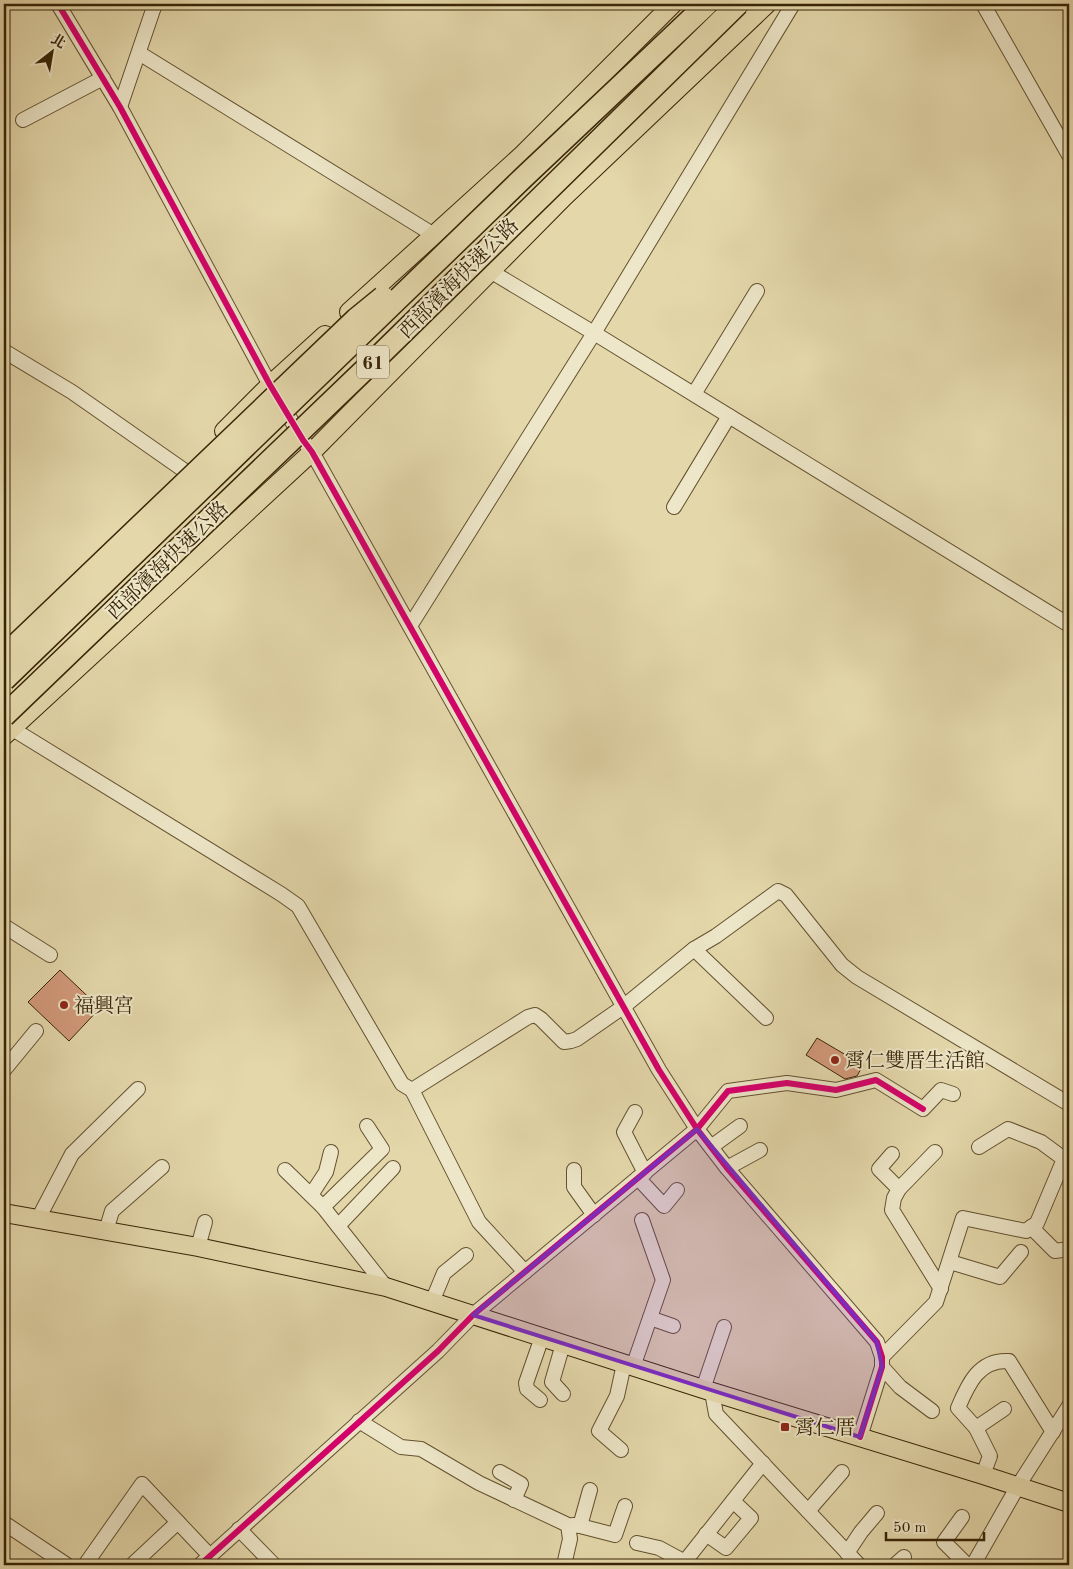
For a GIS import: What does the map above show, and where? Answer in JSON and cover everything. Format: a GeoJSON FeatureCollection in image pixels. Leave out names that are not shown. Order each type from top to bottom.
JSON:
{"type":"FeatureCollection","features":[{"type":"Feature","properties":{"kind":"highway","name":"西部濱海快速公路"},"geometry":{"type":"LineString","coordinates":[[4,680],[524,177],[707,4]]}},
{"type":"Feature","properties":{"kind":"highway","name":"西部濱海快速公路"},"geometry":{"type":"LineString","coordinates":[[6,727],[546,191],[738,4]]}},
{"type":"Feature","properties":{"kind":"highway"},"geometry":{"type":"LineString","coordinates":[[4,656],[356,319],[524,177]]}},
{"type":"Feature","properties":{"kind":"highway"},"geometry":{"type":"LineString","coordinates":[[30,710],[395,360],[546,191]]}},
{"type":"Feature","properties":{"kind":"main road"},"geometry":{"type":"LineString","coordinates":[[4,656],[270,384],[521,156],[673,4]]}},
{"type":"Feature","properties":{"kind":"main road"},"geometry":{"type":"LineString","coordinates":[[6,727],[30,710],[308,446],[766,4]]}},
{"type":"Feature","properties":{"kind":"main road"},"geometry":{"type":"LineString","coordinates":[[4,668],[588,105],[598,80]]}},
{"type":"Feature","properties":{"kind":"main road"},"geometry":{"type":"LineString","coordinates":[[6,727],[308,446],[628,121],[658,109]]}},
{"type":"Feature","properties":{"kind":"main road"},"geometry":{"type":"LineString","coordinates":[[4,1213],[198,1247],[386,1287],[707,1391],[983,1474],[1069,1503]]}},
{"type":"Feature","properties":{"kind":"street"},"geometry":{"type":"LineString","coordinates":[[58,4],[120,107],[270,384],[308,446],[659,1070],[697,1129],[727,1168],[877,1342],[882,1362],[900,1387],[932,1411]]}},
{"type":"Feature","properties":{"kind":"street"},"geometry":{"type":"LineString","coordinates":[[120,107],[155,4]]}},
{"type":"Feature","properties":{"kind":"street"},"geometry":{"type":"LineString","coordinates":[[410,626],[594,333],[793,4]]}},
{"type":"Feature","properties":{"kind":"street"},"geometry":{"type":"LineString","coordinates":[[983,4],[1069,155]]}},
{"type":"Feature","properties":{"kind":"street"},"geometry":{"type":"LineString","coordinates":[[139,52],[434,235]]}},
{"type":"Feature","properties":{"kind":"street"},"geometry":{"type":"LineString","coordinates":[[23,120],[103,78]]}},
{"type":"Feature","properties":{"kind":"street"},"geometry":{"type":"LineString","coordinates":[[490,271],[1069,625]]}},
{"type":"Feature","properties":{"kind":"street"},"geometry":{"type":"LineString","coordinates":[[694,394],[757,291]]}},
{"type":"Feature","properties":{"kind":"street"},"geometry":{"type":"LineString","coordinates":[[4,351],[72,392],[185,471]]}},
{"type":"Feature","properties":{"kind":"street"},"geometry":{"type":"LineString","coordinates":[[674,507],[729,416]]}},
{"type":"Feature","properties":{"kind":"street"},"geometry":{"type":"LineString","coordinates":[[6,727],[298,906],[402,1084],[412,1090],[479,1222],[525,1272]]}},
{"type":"Feature","properties":{"kind":"street"},"geometry":{"type":"LineString","coordinates":[[412,1090],[528,1017],[535,1015],[542,1019],[564,1042],[572,1041],[623,1007],[694,949],[716,936],[778,891],[786,895],[842,965],[857,977],[1069,1104]]}},
{"type":"Feature","properties":{"kind":"street"},"geometry":{"type":"LineString","coordinates":[[4,926],[50,955]]}},
{"type":"Feature","properties":{"kind":"street"},"geometry":{"type":"LineString","coordinates":[[694,949],[766,1018]]}},
{"type":"Feature","properties":{"kind":"street"},"geometry":{"type":"LineString","coordinates":[[4,1070],[36,1031]]}},
{"type":"Feature","properties":{"kind":"street"},"geometry":{"type":"LineString","coordinates":[[85,1565],[142,1484],[178,1522],[205,1561],[438,1351],[473,1315],[697,1129],[728,1091],[787,1083],[836,1090],[876,1080],[923,1109],[941,1090],[953,1094]]}},
{"type":"Feature","properties":{"kind":"street"},"geometry":{"type":"LineString","coordinates":[[38,1219],[72,1154],[138,1089]]}},
{"type":"Feature","properties":{"kind":"street"},"geometry":{"type":"LineString","coordinates":[[635,1112],[624,1132],[642,1175],[664,1206],[677,1190]]}},
{"type":"Feature","properties":{"kind":"street"},"geometry":{"type":"LineString","coordinates":[[323,1207],[382,1149],[367,1126]]}},
{"type":"Feature","properties":{"kind":"street"},"geometry":{"type":"LineString","coordinates":[[711,1147],[740,1126]]}},
{"type":"Feature","properties":{"kind":"street"},"geometry":{"type":"LineString","coordinates":[[860,1437],[882,1362],[936,1302],[963,1218],[1026,1231],[1037,1223],[1064,1159],[1041,1142],[1008,1129],[979,1147]]}},
{"type":"Feature","properties":{"kind":"street"},"geometry":{"type":"LineString","coordinates":[[727,1168],[760,1150]]}},
{"type":"Feature","properties":{"kind":"street"},"geometry":{"type":"LineString","coordinates":[[311,1195],[326,1172],[331,1152]]}},
{"type":"Feature","properties":{"kind":"street"},"geometry":{"type":"LineString","coordinates":[[935,1152],[898,1189],[892,1210],[941,1289]]}},
{"type":"Feature","properties":{"kind":"street"},"geometry":{"type":"LineString","coordinates":[[892,1154],[879,1169],[898,1189]]}},
{"type":"Feature","properties":{"kind":"street"},"geometry":{"type":"LineString","coordinates":[[106,1231],[112,1211],[162,1167]]}},
{"type":"Feature","properties":{"kind":"street"},"geometry":{"type":"LineString","coordinates":[[338,1226],[393,1168]]}},
{"type":"Feature","properties":{"kind":"street"},"geometry":{"type":"LineString","coordinates":[[286,1170],[323,1207],[386,1287]]}},
{"type":"Feature","properties":{"kind":"street"},"geometry":{"type":"LineString","coordinates":[[574,1170],[574,1187],[594,1215]]}},
{"type":"Feature","properties":{"kind":"street"},"geometry":{"type":"LineString","coordinates":[[622,1450],[598,1430],[617,1396],[650,1318],[663,1280],[642,1220]]}},
{"type":"Feature","properties":{"kind":"street"},"geometry":{"type":"LineString","coordinates":[[198,1247],[205,1222]]}},
{"type":"Feature","properties":{"kind":"street"},"geometry":{"type":"LineString","coordinates":[[1031,1227],[1055,1251],[1069,1249]]}},
{"type":"Feature","properties":{"kind":"street"},"geometry":{"type":"LineString","coordinates":[[950,1262],[1000,1277],[1021,1252]]}},
{"type":"Feature","properties":{"kind":"street"},"geometry":{"type":"LineString","coordinates":[[432,1302],[444,1273],[466,1255]]}},
{"type":"Feature","properties":{"kind":"street"},"geometry":{"type":"LineString","coordinates":[[650,1318],[673,1326]]}},
{"type":"Feature","properties":{"kind":"street"},"geometry":{"type":"LineString","coordinates":[[724,1327],[707,1391],[716,1414],[859,1565]]}},
{"type":"Feature","properties":{"kind":"street"},"geometry":{"type":"LineString","coordinates":[[540,1400],[527,1390],[526,1383],[542,1337]]}},
{"type":"Feature","properties":{"kind":"street"},"geometry":{"type":"LineString","coordinates":[[563,1344],[552,1382],[563,1394]]}},
{"type":"Feature","properties":{"kind":"street"},"geometry":{"type":"LineString","coordinates":[[983,1474],[990,1456],[976,1428],[958,1408],[968,1384],[979,1370],[999,1360],[1009,1361],[1053,1432]]}},
{"type":"Feature","properties":{"kind":"street"},"geometry":{"type":"LineString","coordinates":[[973,1565],[1018,1486],[1069,1406]]}},
{"type":"Feature","properties":{"kind":"street"},"geometry":{"type":"LineString","coordinates":[[976,1428],[1004,1409]]}},
{"type":"Feature","properties":{"kind":"street"},"geometry":{"type":"LineString","coordinates":[[359,1421],[401,1447],[421,1449],[479,1483],[574,1525],[615,1535],[625,1506]]}},
{"type":"Feature","properties":{"kind":"street"},"geometry":{"type":"LineString","coordinates":[[637,1544],[659,1548],[684,1564],[763,1463]]}},
{"type":"Feature","properties":{"kind":"street"},"geometry":{"type":"LineString","coordinates":[[500,1472],[521,1484],[514,1500]]}},
{"type":"Feature","properties":{"kind":"street"},"geometry":{"type":"LineString","coordinates":[[808,1511],[842,1472]]}},
{"type":"Feature","properties":{"kind":"street"},"geometry":{"type":"LineString","coordinates":[[564,1565],[574,1525],[590,1490]]}},
{"type":"Feature","properties":{"kind":"street"},"geometry":{"type":"LineString","coordinates":[[706,1534],[726,1548],[751,1518],[733,1501]]}},
{"type":"Feature","properties":{"kind":"street"},"geometry":{"type":"LineString","coordinates":[[847,1553],[861,1532],[877,1514]]}},
{"type":"Feature","properties":{"kind":"street"},"geometry":{"type":"LineString","coordinates":[[962,1517],[944,1542],[967,1565]]}},
{"type":"Feature","properties":{"kind":"street"},"geometry":{"type":"LineString","coordinates":[[133,1564],[178,1522]]}},
{"type":"Feature","properties":{"kind":"street"},"geometry":{"type":"LineString","coordinates":[[4,1523],[67,1565]]}},
{"type":"Feature","properties":{"kind":"street"},"geometry":{"type":"LineString","coordinates":[[239,1529],[274,1565]]}},
{"type":"Feature","properties":{"kind":"highlighted area"},"geometry":{"type":"Polygon","coordinates":[[[697,1129],[877,1342],[882,1367],[860,1437],[473,1315],[697,1129]]]}},
{"type":"Feature","properties":{"kind":"building","name":"福興宮"},"geometry":{"type":"Polygon","coordinates":[[[60,970],[100,1008],[69,1041],[28,1002],[60,970]]]}},
{"type":"Feature","properties":{"kind":"building","name":"霄仁雙厝生活館"},"geometry":{"type":"Polygon","coordinates":[[[817,1038],[863,1065],[857,1076],[845,1079],[806,1055],[817,1038]]]}},
{"type":"Feature","properties":{"kind":"cycle path"},"geometry":{"type":"LineString","coordinates":[[58,4],[120,107],[270,385],[312,452],[659,1070],[697,1129],[727,1168],[877,1342],[882,1357],[882,1367],[860,1437]]}},
{"type":"Feature","properties":{"kind":"cycle path"},"geometry":{"type":"LineString","coordinates":[[200,1565],[438,1351],[473,1315],[697,1129],[728,1091],[787,1083],[836,1090],[876,1080],[923,1109]]}},
{"type":"Feature","properties":{"kind":"place","name":"福興宮"},"geometry":{"type":"Point","coordinates":[64,1005]}},
{"type":"Feature","properties":{"kind":"place","name":"霄仁雙厝生活館"},"geometry":{"type":"Point","coordinates":[835,1060]}},
{"type":"Feature","properties":{"kind":"place","name":"霄仁厝"},"geometry":{"type":"Point","coordinates":[785,1427]}}]}
